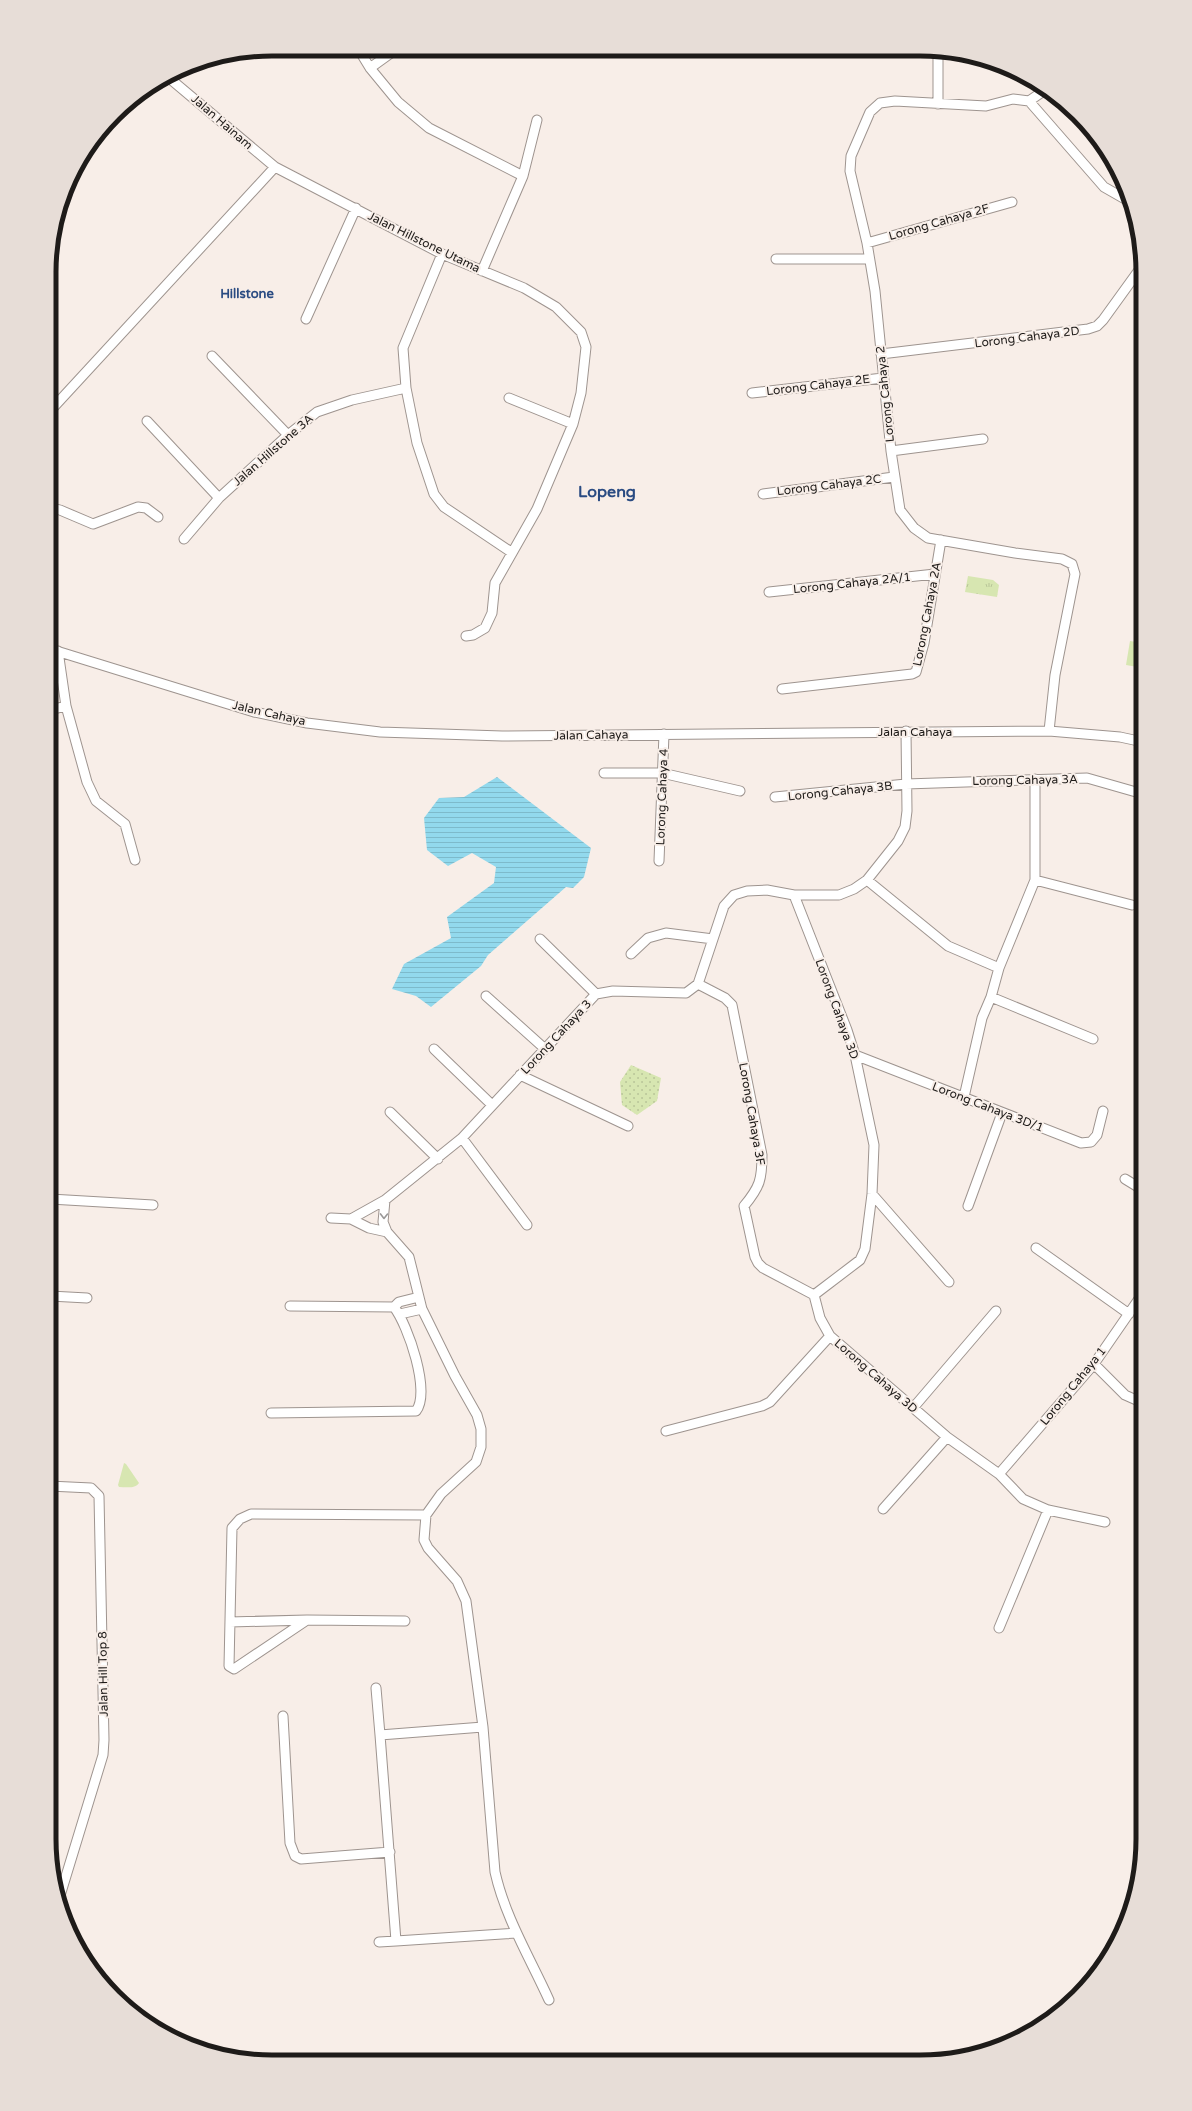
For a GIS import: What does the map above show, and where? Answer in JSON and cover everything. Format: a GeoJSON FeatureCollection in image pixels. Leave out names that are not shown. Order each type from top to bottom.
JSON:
{"type":"FeatureCollection","features":[{"type":"Feature","properties":{"kind":"street"},"geometry":{"type":"LineString","coordinates":[[363,56],[370,68],[398,102],[429,128],[523,176]]}},
{"type":"Feature","properties":{"kind":"street"},"geometry":{"type":"LineString","coordinates":[[370,68],[387,56]]}},
{"type":"Feature","properties":{"kind":"street"},"geometry":{"type":"LineString","coordinates":[[938,57],[938,104]]}},
{"type":"Feature","properties":{"kind":"street","name":"Jalan Hainam"},"geometry":{"type":"LineString","coordinates":[[172,80],[275,168]]}},
{"type":"Feature","properties":{"kind":"street"},"geometry":{"type":"LineString","coordinates":[[1041,93],[1029,101],[1104,187],[1123,198]]}},
{"type":"Feature","properties":{"kind":"street","name":"Lorong Cahaya 2"},"geometry":{"type":"LineString","coordinates":[[1029,101],[1013,99],[986,106],[895,101],[880,103],[870,112],[850,156],[850,171],[867,243],[875,291],[891,451],[900,510],[914,528],[928,538],[1015,553],[1062,559],[1072,564],[1075,574],[1055,675],[1049,731]]}},
{"type":"Feature","properties":{"kind":"street"},"geometry":{"type":"LineString","coordinates":[[482,271],[523,176],[537,120]]}},
{"type":"Feature","properties":{"kind":"street"},"geometry":{"type":"LineString","coordinates":[[56,405],[275,168]]}},
{"type":"Feature","properties":{"kind":"street","name":"Jalan Hillstone Utama"},"geometry":{"type":"LineString","coordinates":[[275,168],[356,208],[442,254],[524,288],[556,307],[581,332],[586,347],[582,393],[573,424],[537,509],[511,552],[495,583],[492,613],[485,628],[473,635],[466,636]]}},
{"type":"Feature","properties":{"kind":"street","name":"Lorong Cahaya 2F"},"geometry":{"type":"LineString","coordinates":[[867,243],[1012,202]]}},
{"type":"Feature","properties":{"kind":"street"},"geometry":{"type":"LineString","coordinates":[[306,319],[356,208]]}},
{"type":"Feature","properties":{"kind":"street"},"geometry":{"type":"LineString","coordinates":[[442,254],[403,348],[406,388],[417,443],[434,494],[444,506],[511,552]]}},
{"type":"Feature","properties":{"kind":"street"},"geometry":{"type":"LineString","coordinates":[[776,259],[869,259]]}},
{"type":"Feature","properties":{"kind":"street","name":"Lorong Cahaya 2D"},"geometry":{"type":"LineString","coordinates":[[881,354],[1088,329],[1097,326],[1103,320],[1136,274]]}},
{"type":"Feature","properties":{"kind":"street"},"geometry":{"type":"LineString","coordinates":[[212,356],[288,435]]}},
{"type":"Feature","properties":{"kind":"street","name":"Lorong Cahaya 2E"},"geometry":{"type":"LineString","coordinates":[[752,393],[883,378]]}},
{"type":"Feature","properties":{"kind":"street","name":"Jalan Hillstone 3A"},"geometry":{"type":"LineString","coordinates":[[184,539],[219,498],[288,435],[317,412],[352,400],[406,388]]}},
{"type":"Feature","properties":{"kind":"street"},"geometry":{"type":"LineString","coordinates":[[509,398],[573,424]]}},
{"type":"Feature","properties":{"kind":"street"},"geometry":{"type":"LineString","coordinates":[[147,421],[219,498]]}},
{"type":"Feature","properties":{"kind":"street"},"geometry":{"type":"LineString","coordinates":[[891,451],[983,439]]}},
{"type":"Feature","properties":{"kind":"street","name":"Lorong Cahaya 2C"},"geometry":{"type":"LineString","coordinates":[[763,494],[894,477]]}},
{"type":"Feature","properties":{"kind":"street"},"geometry":{"type":"LineString","coordinates":[[56,509],[93,524],[129,508],[138,507],[146,508],[158,517]]}},
{"type":"Feature","properties":{"kind":"street","name":"Lorong Cahaya 2A"},"geometry":{"type":"LineString","coordinates":[[782,689],[912,674],[916,672],[924,643],[941,540]]}},
{"type":"Feature","properties":{"kind":"street","name":"Lorong Cahaya 2A/1"},"geometry":{"type":"LineString","coordinates":[[769,592],[935,574]]}},
{"type":"Feature","properties":{"kind":"street","name":"Jalan Cahaya"},"geometry":{"type":"LineString","coordinates":[[56,651],[254,712],[347,729],[434,735],[1049,731],[1120,737],[1136,740]]}},
{"type":"Feature","properties":{"kind":"street"},"geometry":{"type":"LineString","coordinates":[[56,659],[66,706],[90,790],[96,802],[125,824],[135,860]]}},
{"type":"Feature","properties":{"kind":"street"},"geometry":{"type":"LineString","coordinates":[[56,708],[66,706]]}},
{"type":"Feature","properties":{"kind":"street"},"geometry":{"type":"LineString","coordinates":[[698,984],[724,906],[734,895],[747,890],[767,890],[794,895],[839,895],[854,889],[867,880],[898,841],[905,827],[906,731]]}},
{"type":"Feature","properties":{"kind":"street","name":"Lorong Cahaya 4"},"geometry":{"type":"LineString","coordinates":[[659,861],[664,734]]}},
{"type":"Feature","properties":{"kind":"street"},"geometry":{"type":"LineString","coordinates":[[604,773],[662,773],[740,791]]}},
{"type":"Feature","properties":{"kind":"street","name":"Lorong Cahaya 3A"},"geometry":{"type":"LineString","coordinates":[[906,784],[1087,778],[1136,792]]}},
{"type":"Feature","properties":{"kind":"street"},"geometry":{"type":"LineString","coordinates":[[964,1097],[982,1018],[991,997],[999,968],[1035,880],[1035,779]]}},
{"type":"Feature","properties":{"kind":"street","name":"Lorong Cahaya 3B"},"geometry":{"type":"LineString","coordinates":[[775,798],[906,784]]}},
{"type":"Feature","properties":{"kind":"street"},"geometry":{"type":"LineString","coordinates":[[867,880],[948,946],[999,968]]}},
{"type":"Feature","properties":{"kind":"street"},"geometry":{"type":"LineString","coordinates":[[1035,880],[1132,905]]}},
{"type":"Feature","properties":{"kind":"street","name":"Lorong Cahaya 3D"},"geometry":{"type":"LineString","coordinates":[[794,895],[855,1055],[874,1145],[872,1194],[865,1249],[860,1260],[814,1295],[820,1318],[830,1336],[947,1437],[999,1474],[1023,1499],[1048,1510],[1105,1522]]}},
{"type":"Feature","properties":{"kind":"street"},"geometry":{"type":"LineString","coordinates":[[631,954],[648,938],[666,933],[713,939]]}},
{"type":"Feature","properties":{"kind":"street"},"geometry":{"type":"LineString","coordinates":[[540,939],[596,994]]}},
{"type":"Feature","properties":{"kind":"street","name":"Lorong Cahaya 3"},"geometry":{"type":"LineString","coordinates":[[351,1219],[386,1200],[462,1138],[544,1048],[596,994],[613,991],[626,991],[677,994],[686,992],[698,984]]}},
{"type":"Feature","properties":{"kind":"street","name":"Lorong Cahaya 3F"},"geometry":{"type":"LineString","coordinates":[[698,984],[725,998],[732,1005],[762,1155],[762,1176],[757,1191],[744,1206],[755,1257],[758,1263],[764,1268],[814,1295]]}},
{"type":"Feature","properties":{"kind":"street"},"geometry":{"type":"LineString","coordinates":[[486,996],[544,1048]]}},
{"type":"Feature","properties":{"kind":"street"},"geometry":{"type":"LineString","coordinates":[[991,997],[1093,1039]]}},
{"type":"Feature","properties":{"kind":"street"},"geometry":{"type":"LineString","coordinates":[[434,1048],[492,1105]]}},
{"type":"Feature","properties":{"kind":"street","name":"Lorong Cahaya 3D/1"},"geometry":{"type":"LineString","coordinates":[[855,1055],[1082,1143],[1091,1142],[1097,1135],[1103,1111]]}},
{"type":"Feature","properties":{"kind":"street"},"geometry":{"type":"LineString","coordinates":[[520,1075],[628,1126]]}},
{"type":"Feature","properties":{"kind":"street"},"geometry":{"type":"LineString","coordinates":[[390,1112],[438,1159]]}},
{"type":"Feature","properties":{"kind":"street"},"geometry":{"type":"LineString","coordinates":[[968,1206],[1002,1113]]}},
{"type":"Feature","properties":{"kind":"street"},"geometry":{"type":"LineString","coordinates":[[462,1138],[527,1224]]}},
{"type":"Feature","properties":{"kind":"street"},"geometry":{"type":"LineString","coordinates":[[1125,1179],[1136,1186]]}},
{"type":"Feature","properties":{"kind":"street"},"geometry":{"type":"LineString","coordinates":[[872,1194],[949,1282]]}},
{"type":"Feature","properties":{"kind":"street"},"geometry":{"type":"LineString","coordinates":[[56,1199],[153,1205]]}},
{"type":"Feature","properties":{"kind":"street"},"geometry":{"type":"LineString","coordinates":[[386,1200],[383,1222],[388,1232],[408,1257],[422,1309],[455,1376],[477,1415],[481,1429],[482,1447],[476,1462],[441,1494],[426,1515],[424,1540],[457,1581],[466,1601],[483,1727],[495,1872],[499,1890],[516,1932],[549,2000]]}},
{"type":"Feature","properties":{"kind":"street"},"geometry":{"type":"LineString","coordinates":[[331,1218],[351,1219],[369,1228],[388,1232]]}},
{"type":"Feature","properties":{"kind":"street"},"geometry":{"type":"LineString","coordinates":[[1036,1248],[1129,1314]]}},
{"type":"Feature","properties":{"kind":"street"},"geometry":{"type":"LineString","coordinates":[[56,1296],[87,1298]]}},
{"type":"Feature","properties":{"kind":"street"},"geometry":{"type":"LineString","coordinates":[[290,1306],[394,1307],[399,1302],[419,1297]]}},
{"type":"Feature","properties":{"kind":"street","name":"Lorong Cahaya 1"},"geometry":{"type":"LineString","coordinates":[[999,1474],[1094,1364],[1136,1304]]}},
{"type":"Feature","properties":{"kind":"street"},"geometry":{"type":"LineString","coordinates":[[271,1413],[416,1411],[421,1405],[422,1393],[414,1351],[400,1314],[394,1307]]}},
{"type":"Feature","properties":{"kind":"street"},"geometry":{"type":"LineString","coordinates":[[400,1314],[422,1309]]}},
{"type":"Feature","properties":{"kind":"street"},"geometry":{"type":"LineString","coordinates":[[913,1408],[996,1311]]}},
{"type":"Feature","properties":{"kind":"street"},"geometry":{"type":"LineString","coordinates":[[666,1430],[762,1406],[770,1402],[830,1336]]}},
{"type":"Feature","properties":{"kind":"street"},"geometry":{"type":"LineString","coordinates":[[1094,1364],[1125,1395],[1136,1400]]}},
{"type":"Feature","properties":{"kind":"street"},"geometry":{"type":"LineString","coordinates":[[883,1509],[947,1437]]}},
{"type":"Feature","properties":{"kind":"street","name":"Jalan Hill Top 8"},"geometry":{"type":"LineString","coordinates":[[56,1486],[91,1488],[96,1491],[99,1496],[104,1740],[103,1755],[62,1890]]}},
{"type":"Feature","properties":{"kind":"street"},"geometry":{"type":"LineString","coordinates":[[999,1628],[1048,1510]]}},
{"type":"Feature","properties":{"kind":"street"},"geometry":{"type":"LineString","coordinates":[[306,1620],[234,1670],[229,1666],[232,1528],[240,1519],[251,1514],[426,1515]]}},
{"type":"Feature","properties":{"kind":"street"},"geometry":{"type":"LineString","coordinates":[[230,1622],[306,1620],[405,1621]]}},
{"type":"Feature","properties":{"kind":"street"},"geometry":{"type":"LineString","coordinates":[[376,1688],[396,1941]]}},
{"type":"Feature","properties":{"kind":"street"},"geometry":{"type":"LineString","coordinates":[[283,1716],[290,1843],[295,1856],[301,1859],[390,1852]]}},
{"type":"Feature","properties":{"kind":"street"},"geometry":{"type":"LineString","coordinates":[[380,1735],[483,1727]]}},
{"type":"Feature","properties":{"kind":"street"},"geometry":{"type":"LineString","coordinates":[[379,1942],[516,1932]]}},
{"type":"Feature","properties":{"kind":"green space"},"geometry":{"type":"Polygon","coordinates":[[[968,576],[993,580],[999,585],[997,597],[965,592],[968,576]]]}},
{"type":"Feature","properties":{"kind":"green space"},"geometry":{"type":"Polygon","coordinates":[[[1130,641],[1136,642],[1136,667],[1126,665],[1130,641]]]}},
{"type":"Feature","properties":{"kind":"green space"},"geometry":{"type":"Polygon","coordinates":[[[631,1065],[661,1078],[657,1101],[637,1115],[622,1105],[620,1082],[631,1065]]]}},
{"type":"Feature","properties":{"kind":"green space"},"geometry":{"type":"Polygon","coordinates":[[[124,1463],[139,1483],[137,1485],[130,1487],[119,1487],[118,1485],[124,1463]]]}},
{"type":"Feature","properties":{"kind":"water"},"geometry":{"type":"Polygon","coordinates":[[[497,777],[591,848],[584,877],[573,888],[566,887],[488,955],[481,966],[431,1007],[416,996],[392,989],[404,964],[451,938],[447,917],[494,883],[496,867],[472,853],[448,866],[427,850],[424,818],[439,798],[464,797],[497,777]]]}},
{"type":"Feature","properties":{"kind":"district","name":"Hillstone"},"geometry":{"type":"Point","coordinates":[247,294]}},
{"type":"Feature","properties":{"kind":"district","name":"Lopeng"},"geometry":{"type":"Point","coordinates":[607,492]}}]}
